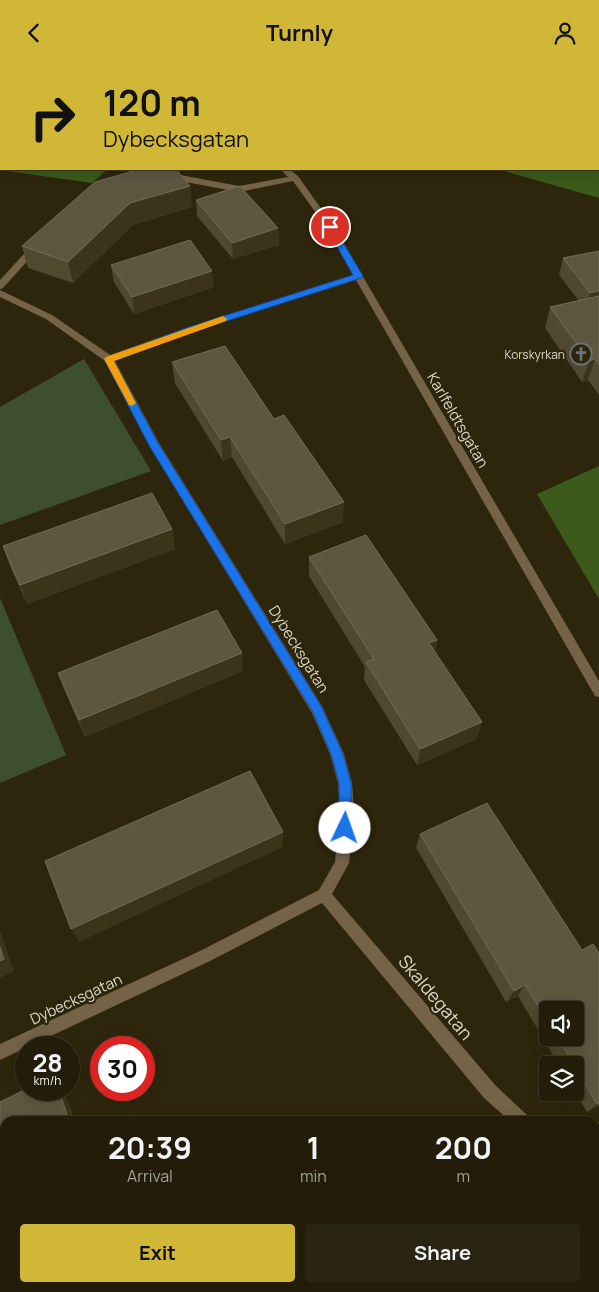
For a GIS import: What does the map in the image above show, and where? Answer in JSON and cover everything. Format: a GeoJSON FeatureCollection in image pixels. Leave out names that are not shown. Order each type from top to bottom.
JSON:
{"type":"FeatureCollection","features":[{"type":"Feature","properties":{"kind":"street","name":"Karlfeldtsgatan"},"geometry":{"type":"LineString","coordinates":[[285,170],[294,178],[330,227],[599,692]]}},
{"type":"Feature","properties":{"kind":"street"},"geometry":{"type":"LineString","coordinates":[[158,181],[175,177],[239,189],[294,178]]}},
{"type":"Feature","properties":{"kind":"street"},"geometry":{"type":"LineString","coordinates":[[0,286],[45,237]]}},
{"type":"Feature","properties":{"kind":"street"},"geometry":{"type":"LineString","coordinates":[[109,359],[186,331],[358,276]]}},
{"type":"Feature","properties":{"kind":"street","name":"Dybecksgatan"},"geometry":{"type":"LineString","coordinates":[[0,293],[49,317],[78,335],[109,359],[154,444],[317,710],[337,754],[345,783],[347,811],[342,863],[324,895],[205,956],[0,1052]]}},
{"type":"Feature","properties":{"kind":"street","name":"Skaldegatan"},"geometry":{"type":"LineString","coordinates":[[324,895],[348,921],[490,1092],[516,1116]]}},
{"type":"Feature","properties":{"kind":"green space"},"geometry":{"type":"Polygon","coordinates":[[[0,170],[107,170],[92,183],[0,170]]]}},
{"type":"Feature","properties":{"kind":"green space"},"geometry":{"type":"Polygon","coordinates":[[[501,170],[599,170],[599,198],[501,170]]]}},
{"type":"Feature","properties":{"kind":"green space"},"geometry":{"type":"Polygon","coordinates":[[[84,359],[151,471],[0,525],[0,407],[84,359]]]}},
{"type":"Feature","properties":{"kind":"green space"},"geometry":{"type":"Polygon","coordinates":[[[599,466],[599,599],[537,494],[599,466]]]}},
{"type":"Feature","properties":{"kind":"green space"},"geometry":{"type":"Polygon","coordinates":[[[0,598],[66,755],[0,783],[0,598]]]}},
{"type":"Feature","properties":{"kind":"building"},"geometry":{"type":"Polygon","coordinates":[[[137,170],[177,170],[190,186],[130,203],[68,262],[22,246],[95,182],[137,170]]]}},
{"type":"Feature","properties":{"kind":"building"},"geometry":{"type":"Polygon","coordinates":[[[240,186],[278,228],[232,243],[196,200],[240,186]]]}},
{"type":"Feature","properties":{"kind":"building"},"geometry":{"type":"Polygon","coordinates":[[[190,240],[212,271],[132,297],[111,265],[190,240]]]}},
{"type":"Feature","properties":{"kind":"building"},"geometry":{"type":"Polygon","coordinates":[[[599,251],[599,291],[590,293],[563,258],[599,251]]]}},
{"type":"Feature","properties":{"kind":"building"},"geometry":{"type":"Polygon","coordinates":[[[599,296],[599,365],[595,359],[589,361],[550,307],[599,296]]]}},
{"type":"Feature","properties":{"kind":"building"},"geometry":{"type":"Polygon","coordinates":[[[225,346],[274,419],[284,415],[344,502],[285,524],[230,437],[221,440],[172,362],[225,346]]]}},
{"type":"Feature","properties":{"kind":"building"},"geometry":{"type":"Polygon","coordinates":[[[152,493],[172,529],[20,585],[3,546],[152,493]]]}},
{"type":"Feature","properties":{"kind":"building"},"geometry":{"type":"Polygon","coordinates":[[[366,535],[437,640],[429,643],[482,722],[420,749],[366,662],[374,659],[309,557],[366,535]]]}},
{"type":"Feature","properties":{"kind":"building"},"geometry":{"type":"Polygon","coordinates":[[[217,610],[242,653],[79,720],[58,673],[217,610]]]}},
{"type":"Feature","properties":{"kind":"building"},"geometry":{"type":"Polygon","coordinates":[[[250,771],[283,832],[71,929],[45,861],[250,771]]]}},
{"type":"Feature","properties":{"kind":"building"},"geometry":{"type":"Polygon","coordinates":[[[487,803],[582,950],[593,944],[599,953],[599,1104],[597,1104],[584,1082],[584,1056],[569,1056],[562,1046],[584,1046],[584,1001],[539,1001],[539,1008],[525,985],[514,991],[420,834],[487,803]]]}},
{"type":"Feature","properties":{"kind":"building"},"geometry":{"type":"Polygon","coordinates":[[[0,947],[4,959],[0,961],[0,947]]]}},
{"type":"Feature","properties":{"kind":"building"},"geometry":{"type":"Polygon","coordinates":[[[15,1094],[15,1101],[63,1101],[67,1116],[0,1116],[0,1102],[15,1094]]]}},
{"type":"Feature","properties":{"kind":"slow traffic"},"geometry":{"type":"LineString","coordinates":[[132,403],[109,359],[223,319]]}},
{"type":"Feature","properties":{"kind":"place","name":"Korskyrkan"},"geometry":{"type":"Point","coordinates":[581,354]}},
{"type":"Feature","properties":{"kind":"route"},"geometry":{"type":"LineString","coordinates":[[330,227],[358,276],[186,331],[109,359],[154,444],[317,710],[337,754],[345,783],[347,811],[345,828]]}}]}
